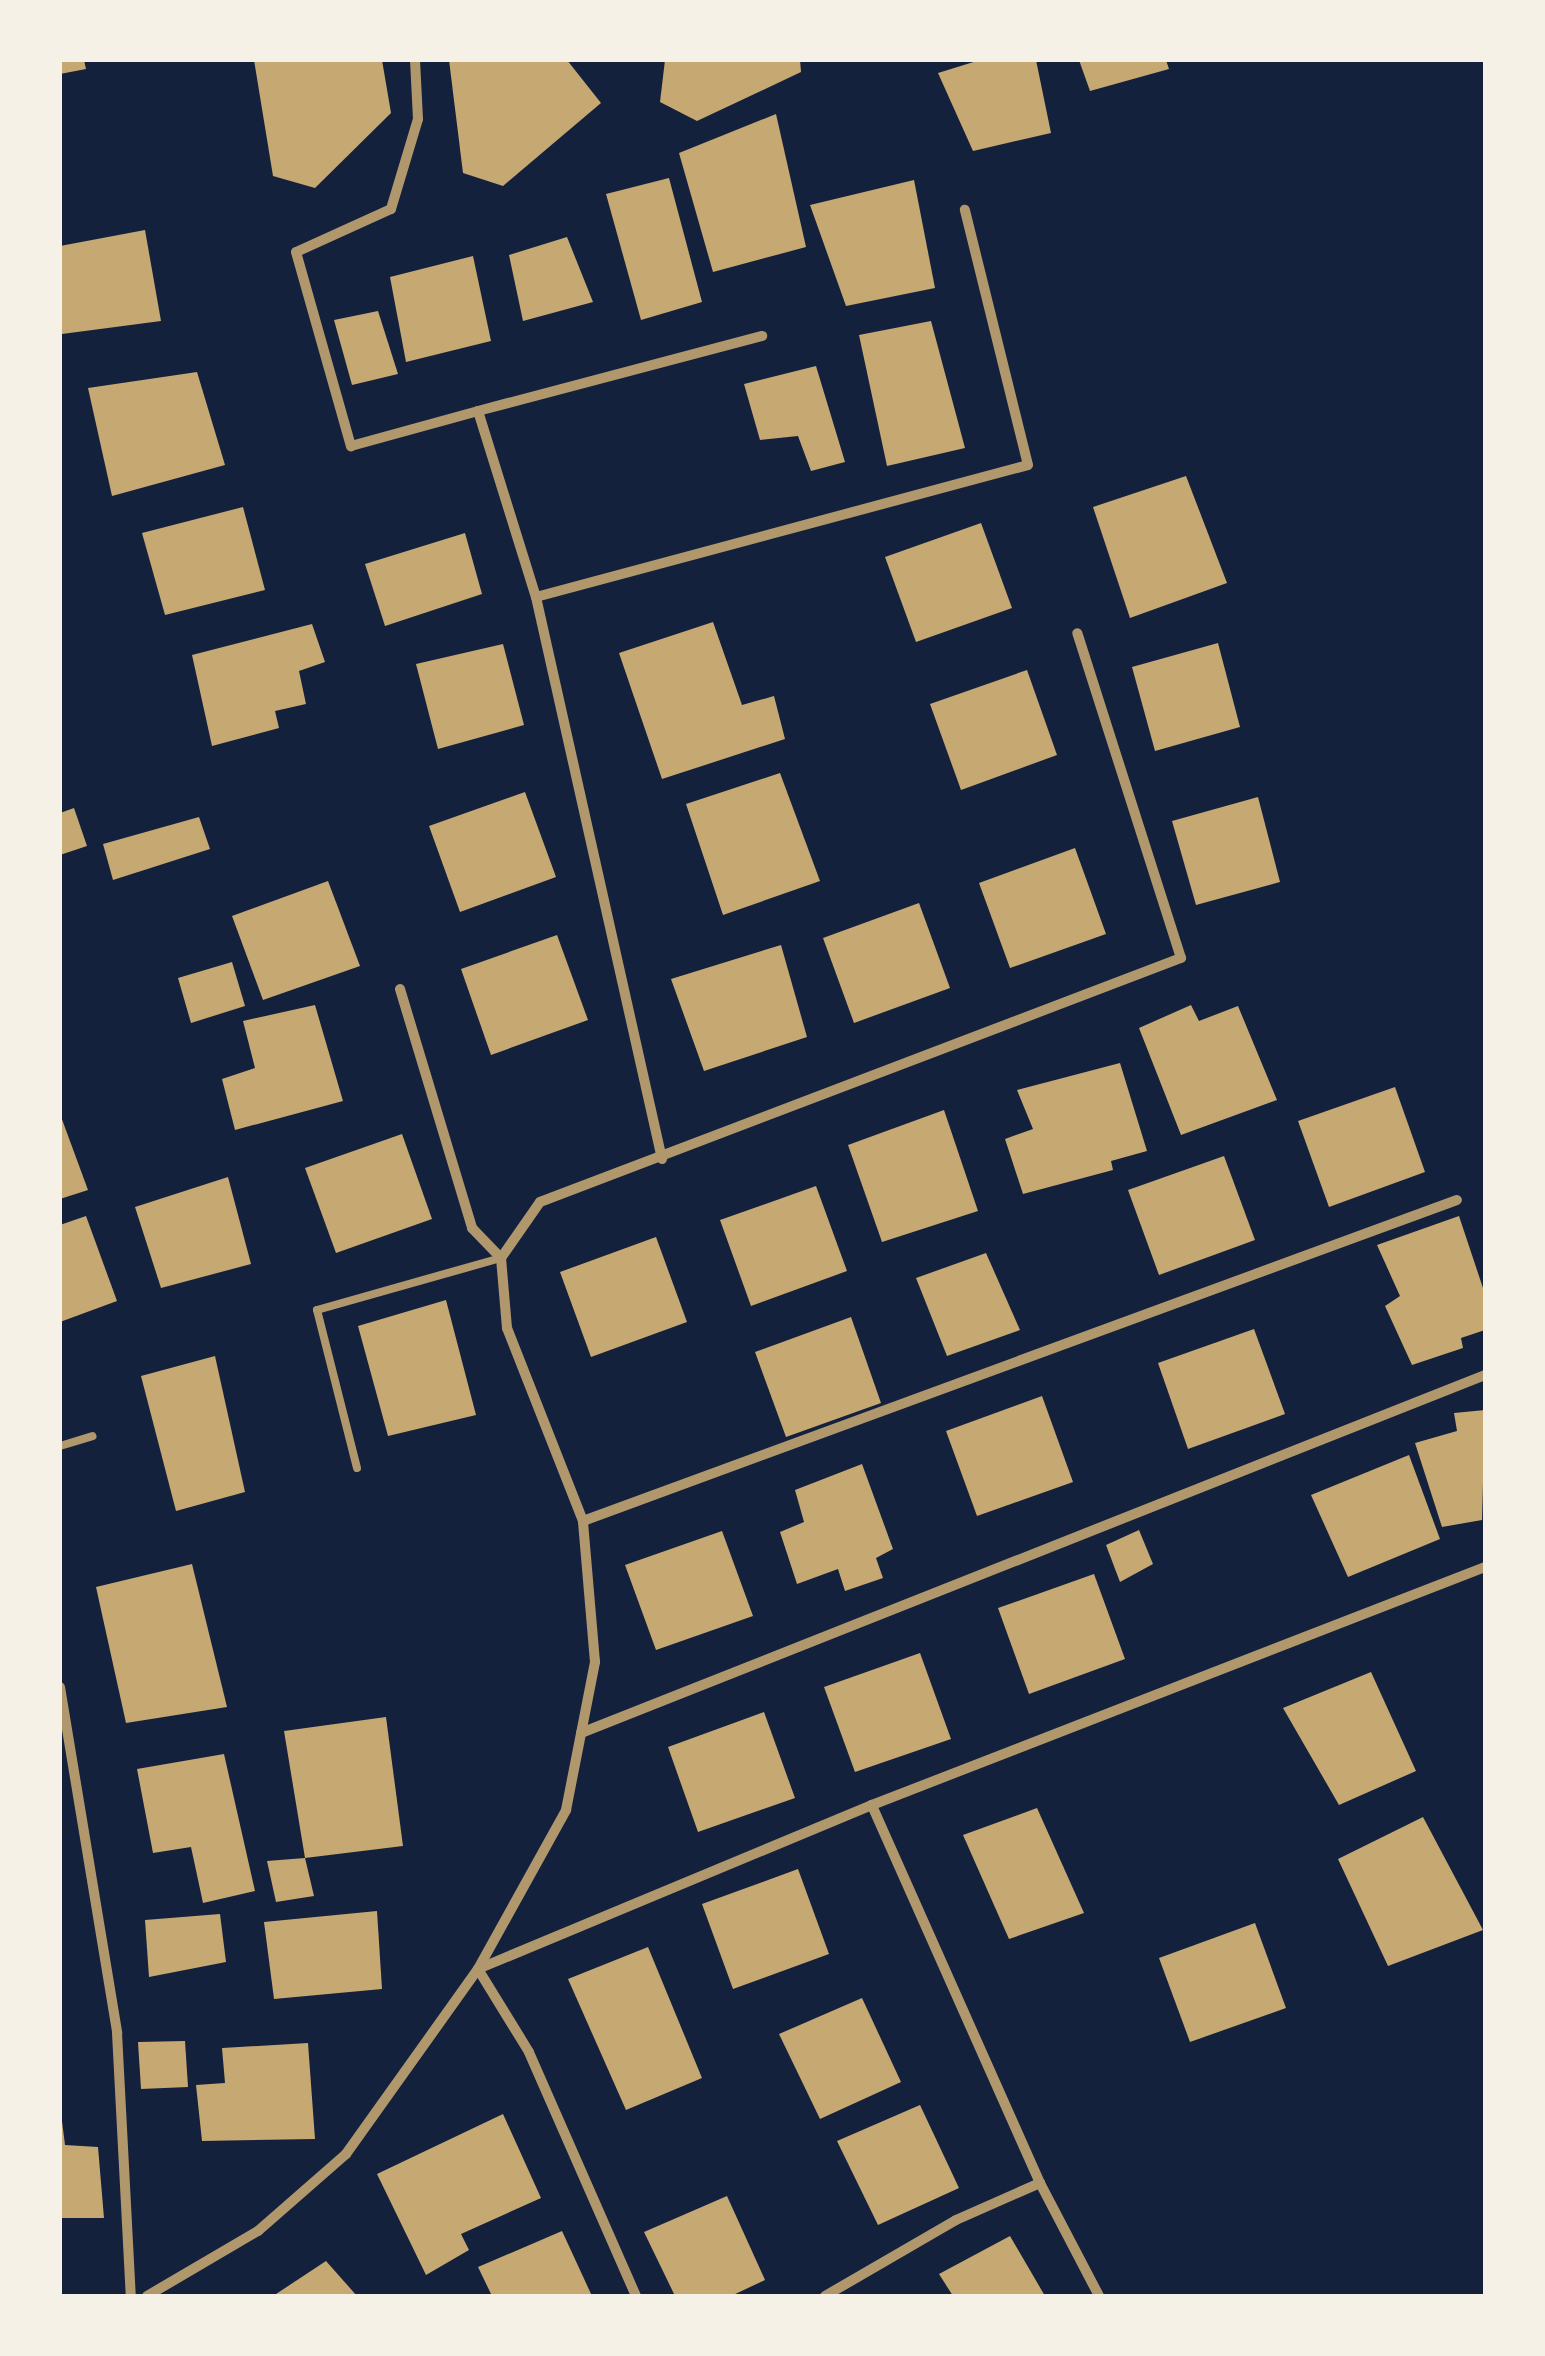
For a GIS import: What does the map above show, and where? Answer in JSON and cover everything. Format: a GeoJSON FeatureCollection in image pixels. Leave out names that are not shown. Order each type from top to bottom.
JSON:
{"type":"FeatureCollection","features":[{"type":"Feature","properties":{"kind":"street"},"geometry":{"type":"LineString","coordinates":[[414,60],[418,120],[390,209],[296,252],[351,446],[762,336]]}},
{"type":"Feature","properties":{"kind":"street"},"geometry":{"type":"LineString","coordinates":[[536,597],[1028,466],[965,210]]}},
{"type":"Feature","properties":{"kind":"street"},"geometry":{"type":"LineString","coordinates":[[478,411],[536,597],[662,1159]]}},
{"type":"Feature","properties":{"kind":"street"},"geometry":{"type":"LineString","coordinates":[[501,1258],[540,1202],[662,1159],[1180,958],[1077,633]]}},
{"type":"Feature","properties":{"kind":"street"},"geometry":{"type":"LineString","coordinates":[[147,2296],[258,2231],[346,2154],[478,1969],[566,1810],[595,1662],[583,1521],[507,1328],[501,1258],[472,1228],[400,989]]}},
{"type":"Feature","properties":{"kind":"street"},"geometry":{"type":"LineString","coordinates":[[583,1521],[1457,1200]]}},
{"type":"Feature","properties":{"kind":"street"},"geometry":{"type":"LineString","coordinates":[[581,1733],[1485,1375]]}},
{"type":"Feature","properties":{"kind":"street"},"geometry":{"type":"LineString","coordinates":[[478,1969],[872,1805],[1485,1567]]}},
{"type":"Feature","properties":{"kind":"street"},"geometry":{"type":"LineString","coordinates":[[60,1687],[66,1761],[117,2033],[131,2296]]}},
{"type":"Feature","properties":{"kind":"street"},"geometry":{"type":"LineString","coordinates":[[872,1805],[1040,2183],[1099,2296]]}},
{"type":"Feature","properties":{"kind":"street"},"geometry":{"type":"LineString","coordinates":[[478,1969],[528,2052],[636,2296]]}},
{"type":"Feature","properties":{"kind":"street"},"geometry":{"type":"LineString","coordinates":[[825,2296],[956,2220],[1040,2183]]}},
{"type":"Feature","properties":{"kind":"lane"},"geometry":{"type":"LineString","coordinates":[[357,1468],[317,1310],[501,1258]]}},
{"type":"Feature","properties":{"kind":"lane"},"geometry":{"type":"LineString","coordinates":[[60,1446],[93,1436]]}},
{"type":"Feature","properties":{"kind":"building"},"geometry":{"type":"Polygon","coordinates":[[[60,60],[84,60],[86,69],[60,74],[60,60]]]}},
{"type":"Feature","properties":{"kind":"building"},"geometry":{"type":"Polygon","coordinates":[[[254,60],[382,60],[391,113],[315,188],[273,176],[254,60]]]}},
{"type":"Feature","properties":{"kind":"building"},"geometry":{"type":"Polygon","coordinates":[[[449,60],[567,60],[601,103],[503,186],[463,173],[449,60]]]}},
{"type":"Feature","properties":{"kind":"building"},"geometry":{"type":"Polygon","coordinates":[[[665,60],[800,60],[801,72],[697,121],[660,102],[665,60]]]}},
{"type":"Feature","properties":{"kind":"building"},"geometry":{"type":"Polygon","coordinates":[[[980,60],[1036,60],[1051,133],[973,151],[938,73],[980,60]]]}},
{"type":"Feature","properties":{"kind":"building"},"geometry":{"type":"Polygon","coordinates":[[[1079,60],[1166,60],[1169,69],[1090,91],[1079,60]]]}},
{"type":"Feature","properties":{"kind":"building"},"geometry":{"type":"Polygon","coordinates":[[[776,114],[806,247],[713,272],[679,153],[776,114]]]}},
{"type":"Feature","properties":{"kind":"building"},"geometry":{"type":"Polygon","coordinates":[[[669,178],[702,302],[641,320],[606,194],[669,178]]]}},
{"type":"Feature","properties":{"kind":"building"},"geometry":{"type":"Polygon","coordinates":[[[914,180],[935,288],[846,306],[810,205],[914,180]]]}},
{"type":"Feature","properties":{"kind":"building"},"geometry":{"type":"Polygon","coordinates":[[[145,230],[161,321],[62,334],[60,246],[145,230]]]}},
{"type":"Feature","properties":{"kind":"building"},"geometry":{"type":"Polygon","coordinates":[[[567,237],[593,302],[523,321],[509,255],[567,237]]]}},
{"type":"Feature","properties":{"kind":"building"},"geometry":{"type":"Polygon","coordinates":[[[473,256],[491,341],[406,362],[390,277],[473,256]]]}},
{"type":"Feature","properties":{"kind":"building"},"geometry":{"type":"Polygon","coordinates":[[[378,311],[398,374],[352,385],[334,320],[378,311]]]}},
{"type":"Feature","properties":{"kind":"building"},"geometry":{"type":"Polygon","coordinates":[[[931,321],[965,448],[887,466],[859,335],[931,321]]]}},
{"type":"Feature","properties":{"kind":"building"},"geometry":{"type":"Polygon","coordinates":[[[816,366],[845,462],[811,471],[798,436],[760,440],[744,384],[816,366]]]}},
{"type":"Feature","properties":{"kind":"building"},"geometry":{"type":"Polygon","coordinates":[[[197,372],[225,465],[112,496],[88,388],[197,372]]]}},
{"type":"Feature","properties":{"kind":"building"},"geometry":{"type":"Polygon","coordinates":[[[1186,476],[1227,583],[1130,618],[1093,507],[1186,476]]]}},
{"type":"Feature","properties":{"kind":"building"},"geometry":{"type":"Polygon","coordinates":[[[243,507],[265,590],[165,615],[142,533],[243,507]]]}},
{"type":"Feature","properties":{"kind":"building"},"geometry":{"type":"Polygon","coordinates":[[[981,523],[1012,608],[916,642],[885,557],[981,523]]]}},
{"type":"Feature","properties":{"kind":"building"},"geometry":{"type":"Polygon","coordinates":[[[465,533],[482,594],[385,626],[365,564],[465,533]]]}},
{"type":"Feature","properties":{"kind":"building"},"geometry":{"type":"Polygon","coordinates":[[[713,622],[742,705],[774,696],[785,739],[662,779],[619,653],[713,622]]]}},
{"type":"Feature","properties":{"kind":"building"},"geometry":{"type":"Polygon","coordinates":[[[312,624],[325,662],[299,671],[306,704],[275,711],[279,728],[212,746],[192,655],[312,624]]]}},
{"type":"Feature","properties":{"kind":"building"},"geometry":{"type":"Polygon","coordinates":[[[1218,643],[1240,727],[1155,751],[1132,667],[1218,643]]]}},
{"type":"Feature","properties":{"kind":"building"},"geometry":{"type":"Polygon","coordinates":[[[503,644],[524,725],[438,749],[416,664],[503,644]]]}},
{"type":"Feature","properties":{"kind":"building"},"geometry":{"type":"Polygon","coordinates":[[[1027,670],[1057,755],[961,790],[930,704],[1027,670]]]}},
{"type":"Feature","properties":{"kind":"building"},"geometry":{"type":"Polygon","coordinates":[[[780,773],[820,881],[723,915],[686,804],[780,773]]]}},
{"type":"Feature","properties":{"kind":"building"},"geometry":{"type":"Polygon","coordinates":[[[525,792],[556,877],[460,912],[429,826],[525,792]]]}},
{"type":"Feature","properties":{"kind":"building"},"geometry":{"type":"Polygon","coordinates":[[[1258,797],[1280,882],[1196,905],[1172,821],[1258,797]]]}},
{"type":"Feature","properties":{"kind":"building"},"geometry":{"type":"Polygon","coordinates":[[[74,808],[87,846],[60,855],[60,813],[74,808]]]}},
{"type":"Feature","properties":{"kind":"building"},"geometry":{"type":"Polygon","coordinates":[[[199,817],[210,849],[113,880],[103,844],[199,817]]]}},
{"type":"Feature","properties":{"kind":"building"},"geometry":{"type":"Polygon","coordinates":[[[1075,848],[1106,934],[1010,968],[979,883],[1075,848]]]}},
{"type":"Feature","properties":{"kind":"building"},"geometry":{"type":"Polygon","coordinates":[[[328,881],[360,966],[263,1000],[232,916],[328,881]]]}},
{"type":"Feature","properties":{"kind":"building"},"geometry":{"type":"Polygon","coordinates":[[[919,903],[950,988],[854,1023],[823,938],[919,903]]]}},
{"type":"Feature","properties":{"kind":"building"},"geometry":{"type":"Polygon","coordinates":[[[557,935],[588,1020],[491,1055],[461,969],[557,935]]]}},
{"type":"Feature","properties":{"kind":"building"},"geometry":{"type":"Polygon","coordinates":[[[781,945],[807,1037],[704,1071],[671,979],[781,945]]]}},
{"type":"Feature","properties":{"kind":"building"},"geometry":{"type":"Polygon","coordinates":[[[232,962],[245,1006],[191,1023],[178,978],[232,962]]]}},
{"type":"Feature","properties":{"kind":"building"},"geometry":{"type":"Polygon","coordinates":[[[315,1005],[343,1101],[235,1130],[222,1079],[255,1068],[243,1021],[315,1005]]]}},
{"type":"Feature","properties":{"kind":"building"},"geometry":{"type":"Polygon","coordinates":[[[1191,1005],[1199,1021],[1238,1006],[1277,1100],[1181,1135],[1139,1028],[1191,1005]]]}},
{"type":"Feature","properties":{"kind":"building"},"geometry":{"type":"Polygon","coordinates":[[[1120,1063],[1147,1151],[1111,1161],[1113,1170],[1023,1194],[1005,1139],[1033,1129],[1017,1090],[1120,1063]]]}},
{"type":"Feature","properties":{"kind":"building"},"geometry":{"type":"Polygon","coordinates":[[[1395,1087],[1425,1172],[1329,1207],[1298,1121],[1395,1087]]]}},
{"type":"Feature","properties":{"kind":"building"},"geometry":{"type":"Polygon","coordinates":[[[944,1110],[978,1211],[882,1242],[848,1145],[944,1110]]]}},
{"type":"Feature","properties":{"kind":"building"},"geometry":{"type":"Polygon","coordinates":[[[60,1114],[88,1190],[60,1199],[60,1114]]]}},
{"type":"Feature","properties":{"kind":"building"},"geometry":{"type":"Polygon","coordinates":[[[402,1134],[432,1219],[336,1253],[305,1168],[402,1134]]]}},
{"type":"Feature","properties":{"kind":"building"},"geometry":{"type":"Polygon","coordinates":[[[1224,1156],[1255,1240],[1159,1275],[1128,1190],[1224,1156]]]}},
{"type":"Feature","properties":{"kind":"building"},"geometry":{"type":"Polygon","coordinates":[[[228,1177],[251,1264],[161,1288],[135,1207],[228,1177]]]}},
{"type":"Feature","properties":{"kind":"building"},"geometry":{"type":"Polygon","coordinates":[[[816,1186],[847,1271],[751,1306],[720,1220],[816,1186]]]}},
{"type":"Feature","properties":{"kind":"building"},"geometry":{"type":"Polygon","coordinates":[[[86,1216],[117,1301],[60,1322],[60,1225],[86,1216]]]}},
{"type":"Feature","properties":{"kind":"building"},"geometry":{"type":"Polygon","coordinates":[[[1459,1216],[1485,1294],[1485,1330],[1461,1338],[1463,1348],[1412,1365],[1385,1306],[1400,1296],[1377,1245],[1459,1216]]]}},
{"type":"Feature","properties":{"kind":"building"},"geometry":{"type":"Polygon","coordinates":[[[656,1237],[687,1322],[591,1357],[560,1272],[656,1237]]]}},
{"type":"Feature","properties":{"kind":"building"},"geometry":{"type":"Polygon","coordinates":[[[986,1253],[1020,1330],[947,1356],[916,1278],[986,1253]]]}},
{"type":"Feature","properties":{"kind":"building"},"geometry":{"type":"Polygon","coordinates":[[[446,1300],[476,1415],[388,1436],[358,1326],[446,1300]]]}},
{"type":"Feature","properties":{"kind":"building"},"geometry":{"type":"Polygon","coordinates":[[[851,1317],[881,1403],[786,1437],[755,1352],[851,1317]]]}},
{"type":"Feature","properties":{"kind":"building"},"geometry":{"type":"Polygon","coordinates":[[[1254,1329],[1285,1414],[1188,1449],[1158,1363],[1254,1329]]]}},
{"type":"Feature","properties":{"kind":"building"},"geometry":{"type":"Polygon","coordinates":[[[215,1356],[245,1492],[176,1511],[141,1376],[215,1356]]]}},
{"type":"Feature","properties":{"kind":"building"},"geometry":{"type":"Polygon","coordinates":[[[1042,1396],[1073,1482],[977,1516],[946,1431],[1042,1396]]]}},
{"type":"Feature","properties":{"kind":"building"},"geometry":{"type":"Polygon","coordinates":[[[1485,1410],[1482,1520],[1442,1527],[1415,1443],[1457,1431],[1454,1413],[1485,1410]]]}},
{"type":"Feature","properties":{"kind":"building"},"geometry":{"type":"Polygon","coordinates":[[[1409,1455],[1440,1539],[1348,1577],[1311,1495],[1409,1455]]]}},
{"type":"Feature","properties":{"kind":"building"},"geometry":{"type":"Polygon","coordinates":[[[862,1464],[893,1549],[876,1558],[883,1578],[845,1591],[838,1569],[797,1584],[780,1532],[804,1522],[795,1490],[862,1464]]]}},
{"type":"Feature","properties":{"kind":"building"},"geometry":{"type":"Polygon","coordinates":[[[1139,1530],[1153,1564],[1120,1582],[1106,1545],[1139,1530]]]}},
{"type":"Feature","properties":{"kind":"building"},"geometry":{"type":"Polygon","coordinates":[[[722,1531],[753,1616],[656,1650],[625,1565],[722,1531]]]}},
{"type":"Feature","properties":{"kind":"building"},"geometry":{"type":"Polygon","coordinates":[[[192,1564],[227,1707],[126,1723],[96,1587],[192,1564]]]}},
{"type":"Feature","properties":{"kind":"building"},"geometry":{"type":"Polygon","coordinates":[[[1094,1574],[1125,1659],[1029,1694],[998,1608],[1094,1574]]]}},
{"type":"Feature","properties":{"kind":"building"},"geometry":{"type":"Polygon","coordinates":[[[920,1653],[951,1739],[855,1772],[824,1687],[920,1653]]]}},
{"type":"Feature","properties":{"kind":"building"},"geometry":{"type":"Polygon","coordinates":[[[1371,1672],[1416,1771],[1339,1805],[1283,1708],[1371,1672]]]}},
{"type":"Feature","properties":{"kind":"building"},"geometry":{"type":"Polygon","coordinates":[[[764,1712],[795,1798],[698,1832],[668,1747],[764,1712]]]}},
{"type":"Feature","properties":{"kind":"building"},"geometry":{"type":"Polygon","coordinates":[[[386,1717],[403,1846],[305,1858],[284,1731],[386,1717]]]}},
{"type":"Feature","properties":{"kind":"building"},"geometry":{"type":"Polygon","coordinates":[[[224,1754],[255,1891],[203,1903],[191,1847],[153,1853],[137,1769],[224,1754]]]}},
{"type":"Feature","properties":{"kind":"building"},"geometry":{"type":"Polygon","coordinates":[[[1037,1808],[1084,1913],[1009,1939],[963,1835],[1037,1808]]]}},
{"type":"Feature","properties":{"kind":"building"},"geometry":{"type":"Polygon","coordinates":[[[1423,1817],[1483,1930],[1388,1966],[1338,1859],[1423,1817]]]}},
{"type":"Feature","properties":{"kind":"building"},"geometry":{"type":"Polygon","coordinates":[[[305,1858],[314,1896],[276,1902],[267,1861],[305,1858]]]}},
{"type":"Feature","properties":{"kind":"building"},"geometry":{"type":"Polygon","coordinates":[[[798,1869],[829,1954],[733,1989],[702,1904],[798,1869]]]}},
{"type":"Feature","properties":{"kind":"building"},"geometry":{"type":"Polygon","coordinates":[[[377,1911],[382,1989],[274,1999],[264,1922],[377,1911]]]}},
{"type":"Feature","properties":{"kind":"building"},"geometry":{"type":"Polygon","coordinates":[[[220,1914],[226,1962],[149,1977],[145,1920],[220,1914]]]}},
{"type":"Feature","properties":{"kind":"building"},"geometry":{"type":"Polygon","coordinates":[[[1255,1923],[1286,2008],[1190,2042],[1159,1958],[1255,1923]]]}},
{"type":"Feature","properties":{"kind":"building"},"geometry":{"type":"Polygon","coordinates":[[[648,1947],[702,2078],[626,2110],[568,1979],[648,1947]]]}},
{"type":"Feature","properties":{"kind":"building"},"geometry":{"type":"Polygon","coordinates":[[[862,1998],[901,2082],[820,2119],[779,2034],[862,1998]]]}},
{"type":"Feature","properties":{"kind":"building"},"geometry":{"type":"Polygon","coordinates":[[[185,2041],[188,2087],[141,2089],[138,2042],[185,2041]]]}},
{"type":"Feature","properties":{"kind":"building"},"geometry":{"type":"Polygon","coordinates":[[[308,2043],[315,2139],[202,2141],[196,2085],[225,2083],[222,2048],[308,2043]]]}},
{"type":"Feature","properties":{"kind":"building"},"geometry":{"type":"Polygon","coordinates":[[[60,2105],[65,2145],[98,2147],[104,2218],[60,2218],[60,2105]]]}},
{"type":"Feature","properties":{"kind":"building"},"geometry":{"type":"Polygon","coordinates":[[[920,2105],[959,2188],[878,2225],[837,2141],[920,2105]]]}},
{"type":"Feature","properties":{"kind":"building"},"geometry":{"type":"Polygon","coordinates":[[[503,2114],[541,2198],[461,2234],[469,2250],[426,2275],[377,2174],[503,2114]]]}},
{"type":"Feature","properties":{"kind":"building"},"geometry":{"type":"Polygon","coordinates":[[[727,2196],[765,2280],[731,2296],[675,2296],[644,2232],[727,2196]]]}},
{"type":"Feature","properties":{"kind":"building"},"geometry":{"type":"Polygon","coordinates":[[[562,2231],[592,2296],[492,2296],[478,2267],[562,2231]]]}},
{"type":"Feature","properties":{"kind":"building"},"geometry":{"type":"Polygon","coordinates":[[[1010,2236],[1045,2296],[953,2296],[939,2274],[1010,2236]]]}},
{"type":"Feature","properties":{"kind":"building"},"geometry":{"type":"Polygon","coordinates":[[[326,2261],[357,2296],[273,2296],[326,2261]]]}}]}
